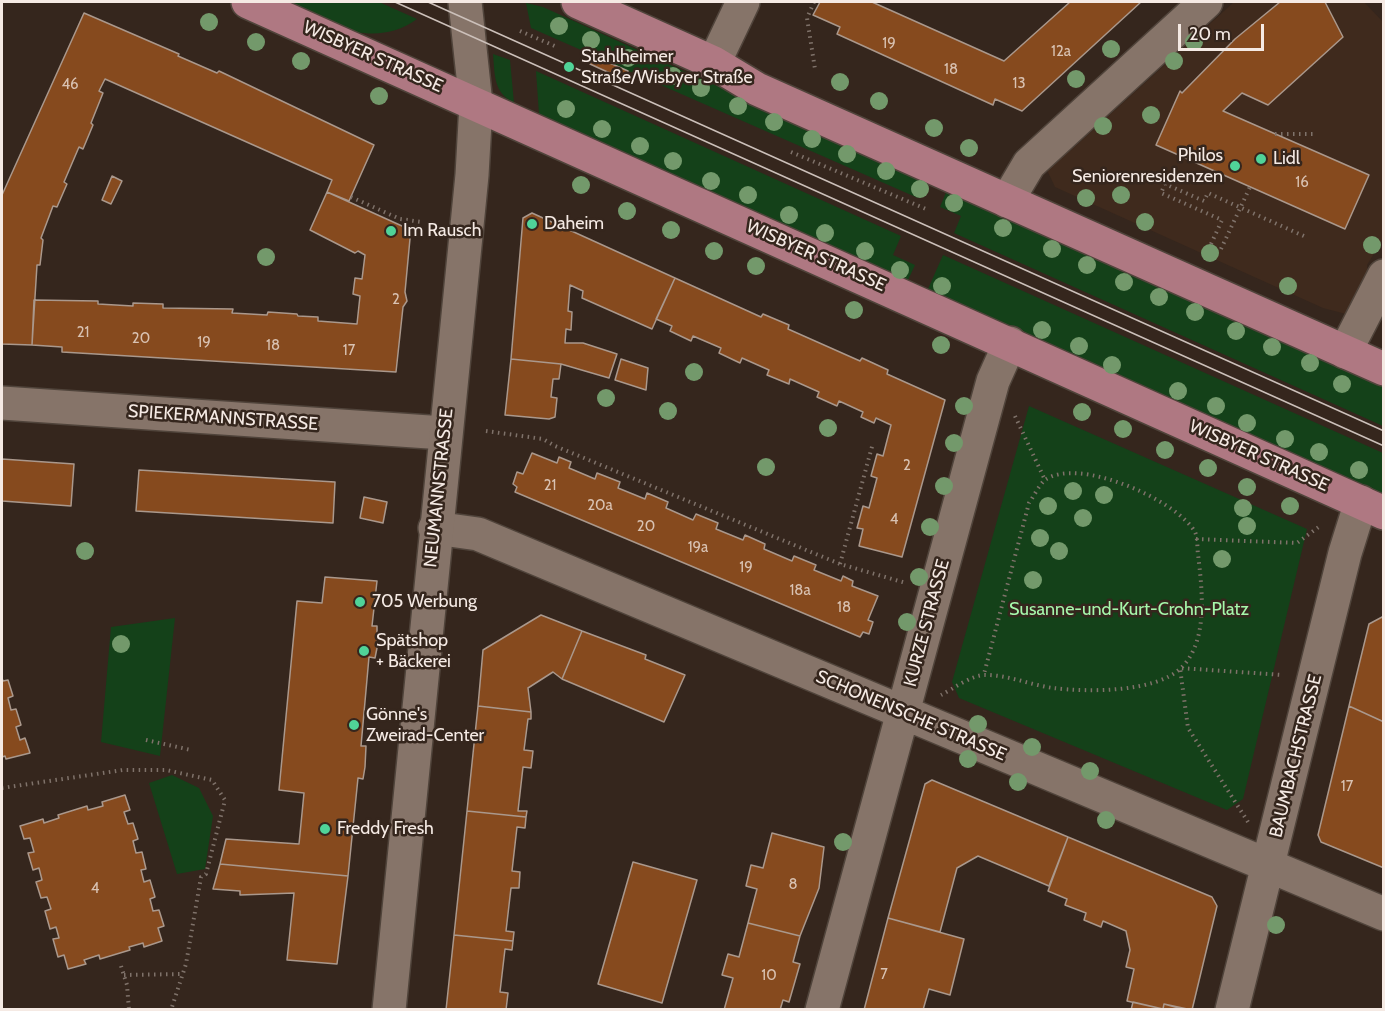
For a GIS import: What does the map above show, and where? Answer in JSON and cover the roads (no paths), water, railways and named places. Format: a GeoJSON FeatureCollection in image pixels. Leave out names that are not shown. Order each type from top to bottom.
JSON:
{"type":"FeatureCollection","features":[{"type":"Feature","properties":{"kind":"main road","name":"WISBYER STRASSE"},"geometry":{"type":"LineString","coordinates":[[248,2],[1010,343],[1372,508]]}},
{"type":"Feature","properties":{"kind":"main road"},"geometry":{"type":"LineString","coordinates":[[578,2],[714,63],[757,89],[1383,369]]}},
{"type":"Feature","properties":{"kind":"street","name":"NEUMANNSTRASSE"},"geometry":{"type":"LineString","coordinates":[[388,1010],[444,433],[472,175],[476,104],[465,2]]}},
{"type":"Feature","properties":{"kind":"street"},"geometry":{"type":"LineString","coordinates":[[714,63],[743,2]]}},
{"type":"Feature","properties":{"kind":"street"},"geometry":{"type":"LineString","coordinates":[[1007,201],[1029,164],[1206,2]]}},
{"type":"Feature","properties":{"kind":"street"},"geometry":{"type":"LineString","coordinates":[[1345,352],[1383,276]]}},
{"type":"Feature","properties":{"kind":"street","name":"KURZE STRASSE"},"geometry":{"type":"LineString","coordinates":[[822,1010],[993,381],[1010,343]]}},
{"type":"Feature","properties":{"kind":"street","name":"SPIEKERMANNSTRASSE"},"geometry":{"type":"LineString","coordinates":[[2,403],[444,433]]}},
{"type":"Feature","properties":{"kind":"street","name":"BAUMBACHSTRASSE"},"geometry":{"type":"LineString","coordinates":[[1232,1010],[1345,553],[1372,508]]}},
{"type":"Feature","properties":{"kind":"street","name":"SCHONENSCHE STRASSE"},"geometry":{"type":"LineString","coordinates":[[435,528],[477,534],[1383,914]]}},
{"type":"Feature","properties":{"kind":"tram line"},"geometry":{"type":"LineString","coordinates":[[395,2],[1384,446]]}},
{"type":"Feature","properties":{"kind":"tram line"},"geometry":{"type":"LineString","coordinates":[[428,2],[1384,431]]}},
{"type":"Feature","properties":{"kind":"place","name":"Stahlheimer Straße/Wisbyer Straße"},"geometry":{"type":"Point","coordinates":[569,67]}},
{"type":"Feature","properties":{"kind":"place","name":"Lidl"},"geometry":{"type":"Point","coordinates":[1261,159]}},
{"type":"Feature","properties":{"kind":"place","name":"Philos Seniorenresidenzen"},"geometry":{"type":"Point","coordinates":[1235,166]}},
{"type":"Feature","properties":{"kind":"place","name":"Daheim"},"geometry":{"type":"Point","coordinates":[532,224]}},
{"type":"Feature","properties":{"kind":"place","name":"Im Rausch"},"geometry":{"type":"Point","coordinates":[391,231]}},
{"type":"Feature","properties":{"kind":"place","name":"705 Werbung"},"geometry":{"type":"Point","coordinates":[360,602]}},
{"type":"Feature","properties":{"kind":"place","name":"Spätshop + Bäckerei"},"geometry":{"type":"Point","coordinates":[364,651]}},
{"type":"Feature","properties":{"kind":"place","name":"Gönne's Zweirad-Center"},"geometry":{"type":"Point","coordinates":[354,725]}},
{"type":"Feature","properties":{"kind":"place","name":"Freddy Fresh"},"geometry":{"type":"Point","coordinates":[325,829]}},
{"type":"Feature","properties":{"kind":"park label","name":"Susanne-und-Kurt-Crohn-Platz"},"geometry":{"type":"Point","coordinates":[1129,610]}}]}
